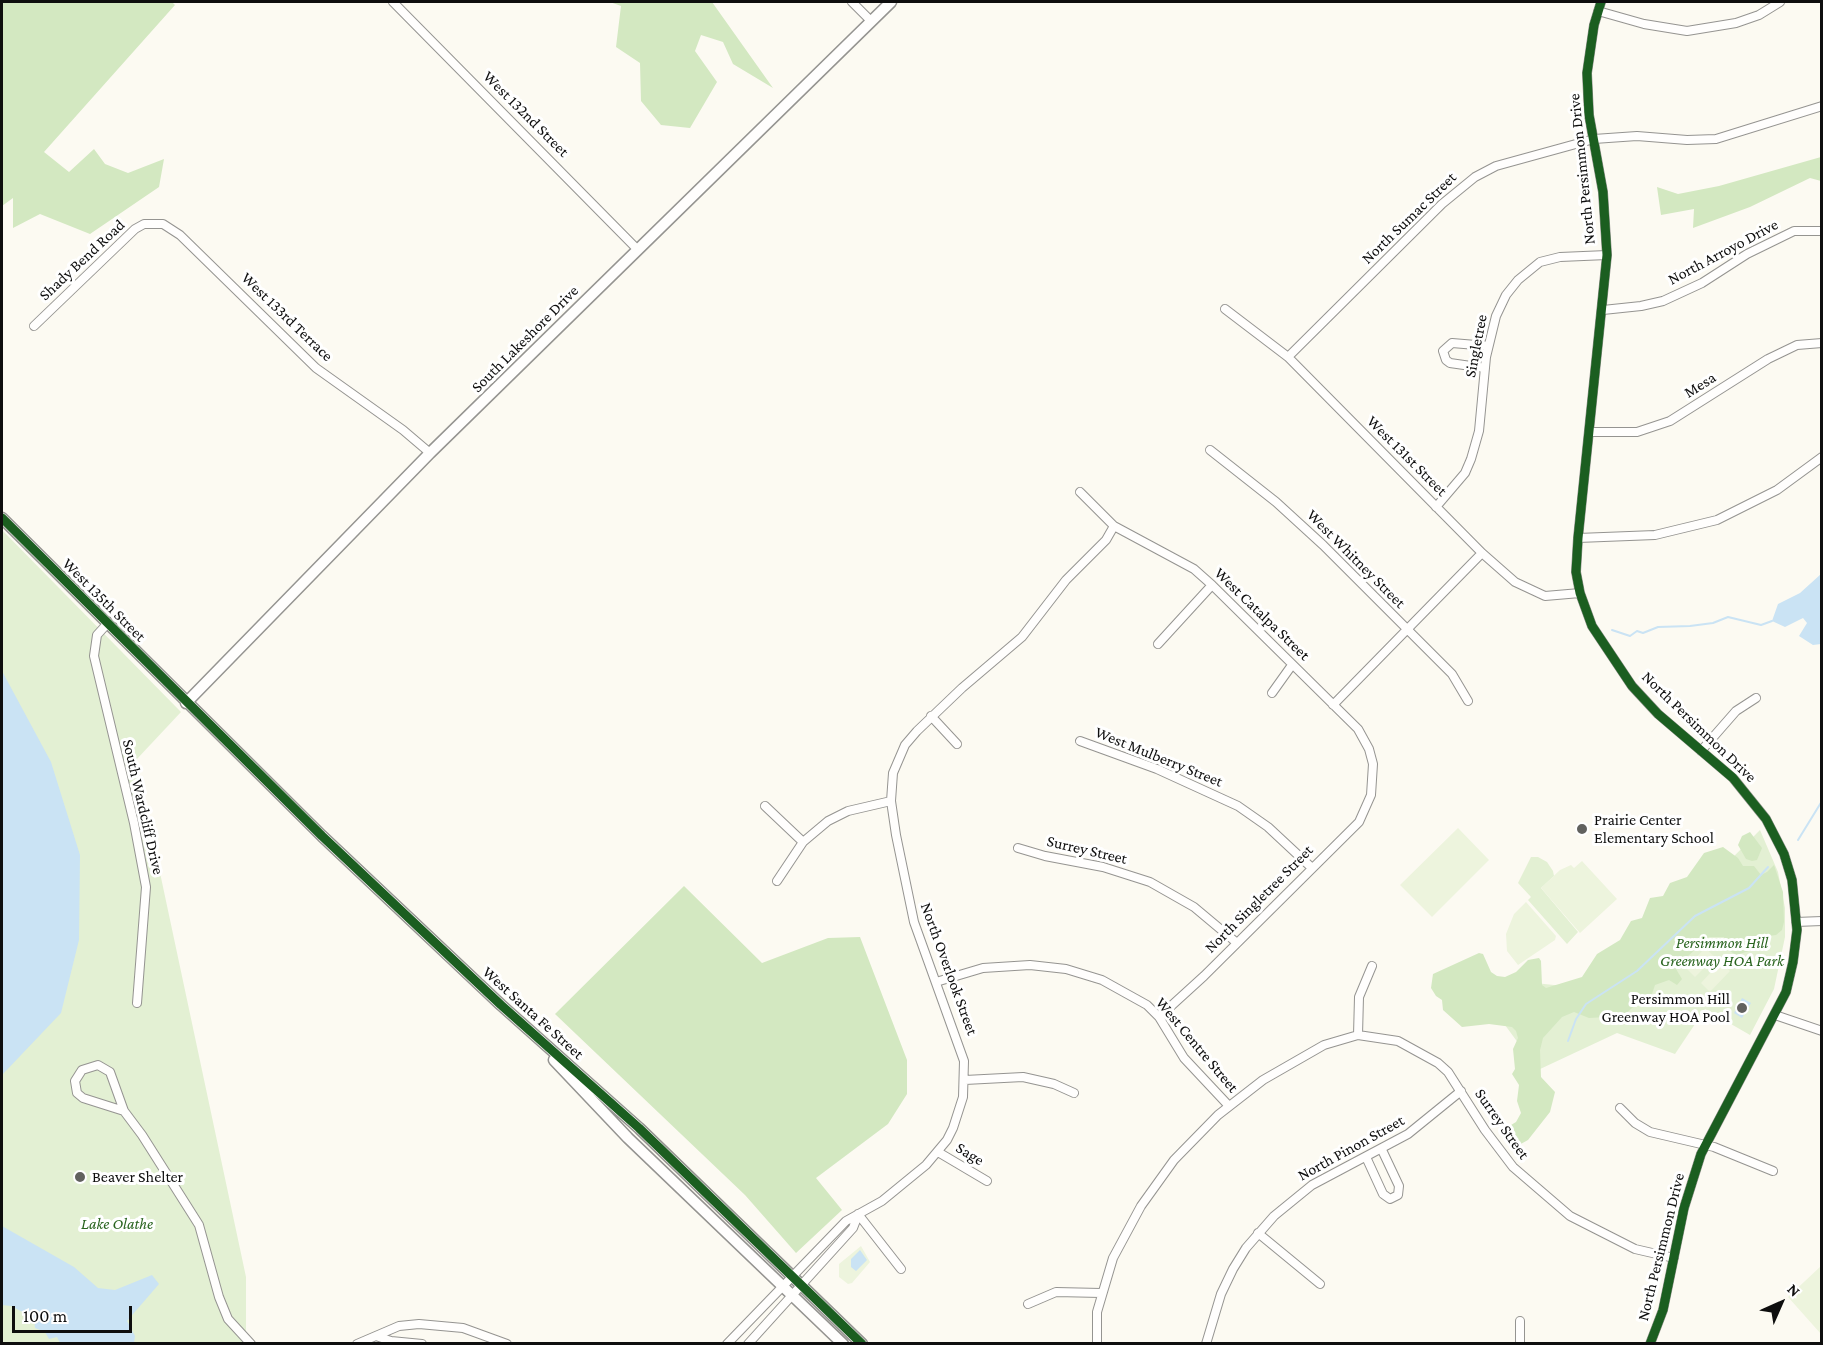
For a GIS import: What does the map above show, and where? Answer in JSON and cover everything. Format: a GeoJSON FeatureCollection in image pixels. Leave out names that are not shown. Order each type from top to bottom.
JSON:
{"type":"FeatureCollection","features":[{"type":"Feature","properties":{"kind":"street","name":"West 132nd Street"},"geometry":{"type":"LineString","coordinates":[[393,2],[637,249]]}},
{"type":"Feature","properties":{"kind":"street"},"geometry":{"type":"LineString","coordinates":[[852,2],[871,21]]}},
{"type":"Feature","properties":{"kind":"street","name":"South Lakeshore Drive"},"geometry":{"type":"LineString","coordinates":[[186,703],[430,453],[891,2]]}},
{"type":"Feature","properties":{"kind":"street","name":"North Persimmon Drive"},"geometry":{"type":"LineString","coordinates":[[1601,2],[1587,73],[1594,139],[1603,192],[1606,255],[1603,310],[1578,538],[1576,572],[1580,593],[1592,626],[1632,686],[1658,714],[1740,785],[1758,807],[1776,836],[1792,880],[1797,922],[1789,980],[1775,1015],[1705,1146],[1684,1208],[1663,1310],[1650,1344]]}},
{"type":"Feature","properties":{"kind":"street"},"geometry":{"type":"LineString","coordinates":[[1598,11],[1653,26],[1687,31],[1736,23],[1759,15],[1780,2]]}},
{"type":"Feature","properties":{"kind":"street","name":"North Sumac Street"},"geometry":{"type":"LineString","coordinates":[[1288,357],[1442,204],[1475,177],[1515,159],[1594,139],[1637,136],[1687,140],[1716,139],[1821,106]]}},
{"type":"Feature","properties":{"kind":"street","name":"Shady Bend Road"},"geometry":{"type":"LineString","coordinates":[[34,327],[126,237],[144,224],[155,223]]}},
{"type":"Feature","properties":{"kind":"street","name":"West 133rd Terrace"},"geometry":{"type":"LineString","coordinates":[[155,223],[163,224],[180,235],[316,368],[403,430],[430,453]]}},
{"type":"Feature","properties":{"kind":"street","name":"North Arroyo Drive"},"geometry":{"type":"LineString","coordinates":[[1603,310],[1664,301],[1702,283],[1747,254],[1794,231],[1821,231]]}},
{"type":"Feature","properties":{"kind":"street","name":"Singletree"},"geometry":{"type":"LineString","coordinates":[[1436,507],[1465,473],[1471,459],[1479,431],[1488,346],[1501,305],[1511,288],[1540,262],[1560,257],[1606,255]]}},
{"type":"Feature","properties":{"kind":"street","name":"West 131st Street"},"geometry":{"type":"LineString","coordinates":[[1225,309],[1288,357],[1482,553],[1515,582],[1545,596],[1580,593]]}},
{"type":"Feature","properties":{"kind":"street"},"geometry":{"type":"LineString","coordinates":[[1485,368],[1450,363],[1446,360],[1443,351],[1447,345],[1455,343],[1488,346]]}},
{"type":"Feature","properties":{"kind":"street","name":"Mesa"},"geometry":{"type":"LineString","coordinates":[[1589,432],[1637,432],[1670,421],[1768,359],[1797,345],[1821,343]]}},
{"type":"Feature","properties":{"kind":"street","name":"West Whitney Street"},"geometry":{"type":"LineString","coordinates":[[1210,450],[1292,516],[1452,674],[1468,701]]}},
{"type":"Feature","properties":{"kind":"street"},"geometry":{"type":"LineString","coordinates":[[1578,538],[1655,535],[1717,520],[1777,490],[1821,457]]}},
{"type":"Feature","properties":{"kind":"street","name":"West Catalpa Street"},"geometry":{"type":"LineString","coordinates":[[1080,492],[1114,526],[1194,569],[1358,729],[1369,749],[1373,772],[1371,795]]}},
{"type":"Feature","properties":{"kind":"street","name":"West 135th Street"},"geometry":{"type":"LineString","coordinates":[[2,518],[186,703]]}},
{"type":"Feature","properties":{"kind":"street","name":"North Overlook Street"},"geometry":{"type":"LineString","coordinates":[[727,1344],[781,1285],[846,1221],[882,1202],[938,1152],[947,1140],[959,1114],[965,1080],[961,1047],[914,922],[891,801],[893,773],[905,746],[931,716],[1022,637],[1072,573],[1106,540],[1114,526]]}},
{"type":"Feature","properties":{"kind":"street"},"geometry":{"type":"LineString","coordinates":[[1333,705],[1482,553]]}},
{"type":"Feature","properties":{"kind":"street"},"geometry":{"type":"LineString","coordinates":[[1158,645],[1212,585]]}},
{"type":"Feature","properties":{"kind":"street","name":"South Wardcliff Drive"},"geometry":{"type":"LineString","coordinates":[[107,624],[97,635],[94,656],[134,823],[146,887],[137,1003]]}},
{"type":"Feature","properties":{"kind":"street"},"geometry":{"type":"LineString","coordinates":[[1272,693],[1292,665]]}},
{"type":"Feature","properties":{"kind":"street"},"geometry":{"type":"LineString","coordinates":[[1701,750],[1736,711],[1756,698]]}},
{"type":"Feature","properties":{"kind":"street","name":"West Santa Fe Street"},"geometry":{"type":"LineString","coordinates":[[186,703],[501,1005],[639,1128],[862,1344]]}},
{"type":"Feature","properties":{"kind":"street"},"geometry":{"type":"LineString","coordinates":[[931,716],[957,744]]}},
{"type":"Feature","properties":{"kind":"street","name":"West Mulberry Street"},"geometry":{"type":"LineString","coordinates":[[1080,741],[1157,769],[1238,806],[1268,827],[1312,868]]}},
{"type":"Feature","properties":{"kind":"street","name":"North Singletree Street"},"geometry":{"type":"LineString","coordinates":[[1159,1017],[1359,822],[1371,795]]}},
{"type":"Feature","properties":{"kind":"street"},"geometry":{"type":"LineString","coordinates":[[777,881],[803,842],[838,814],[891,801]]}},
{"type":"Feature","properties":{"kind":"street"},"geometry":{"type":"LineString","coordinates":[[765,806],[803,842]]}},
{"type":"Feature","properties":{"kind":"street","name":"Surrey Street"},"geometry":{"type":"LineString","coordinates":[[1018,848],[1045,856],[1103,867],[1150,882],[1194,907],[1237,943]]}},
{"type":"Feature","properties":{"kind":"street"},"geometry":{"type":"LineString","coordinates":[[1797,922],[1821,921]]}},
{"type":"Feature","properties":{"kind":"street","name":"West Centre Street"},"geometry":{"type":"LineString","coordinates":[[936,982],[983,969],[1030,965],[1066,969],[1120,988],[1147,1005],[1159,1017],[1184,1058],[1229,1106]]}},
{"type":"Feature","properties":{"kind":"street"},"geometry":{"type":"LineString","coordinates":[[1097,1344],[1097,1312],[1113,1258],[1141,1206],[1174,1160],[1229,1106],[1263,1080],[1309,1052],[1358,1035],[1359,997],[1372,966]]}},
{"type":"Feature","properties":{"kind":"street","name":"West Santa Fe Street"},"geometry":{"type":"LineString","coordinates":[[501,1005],[628,1138],[843,1344]]}},
{"type":"Feature","properties":{"kind":"street"},"geometry":{"type":"LineString","coordinates":[[1775,1015],[1821,1031]]}},
{"type":"Feature","properties":{"kind":"street","name":"Surrey Street"},"geometry":{"type":"LineString","coordinates":[[1358,1035],[1398,1041],[1428,1055],[1448,1072],[1512,1167],[1553,1204],[1608,1238],[1635,1249],[1674,1258]]}},
{"type":"Feature","properties":{"kind":"street"},"geometry":{"type":"LineString","coordinates":[[123,1111],[83,1098],[77,1093],[75,1081],[82,1070],[98,1065],[110,1072],[123,1111],[142,1135],[199,1225],[223,1308],[228,1318],[250,1344]]}},
{"type":"Feature","properties":{"kind":"street"},"geometry":{"type":"LineString","coordinates":[[965,1080],[1023,1077],[1054,1084],[1074,1093]]}},
{"type":"Feature","properties":{"kind":"street","name":"North Pinon Street"},"geometry":{"type":"LineString","coordinates":[[1206,1344],[1225,1285],[1258,1233],[1280,1209],[1312,1185],[1382,1150],[1427,1121],[1461,1091]]}},
{"type":"Feature","properties":{"kind":"street"},"geometry":{"type":"LineString","coordinates":[[1620,1108],[1635,1123],[1650,1132],[1744,1158],[1773,1171]]}},
{"type":"Feature","properties":{"kind":"street"},"geometry":{"type":"LineString","coordinates":[[1366,1157],[1383,1194],[1390,1199],[1398,1195],[1399,1185],[1382,1150]]}},
{"type":"Feature","properties":{"kind":"street","name":"Sage"},"geometry":{"type":"LineString","coordinates":[[938,1152],[987,1181]]}},
{"type":"Feature","properties":{"kind":"street"},"geometry":{"type":"LineString","coordinates":[[858,1214],[901,1269]]}},
{"type":"Feature","properties":{"kind":"street"},"geometry":{"type":"LineString","coordinates":[[748,1344],[853,1228],[858,1214]]}},
{"type":"Feature","properties":{"kind":"street"},"geometry":{"type":"LineString","coordinates":[[1258,1233],[1320,1284]]}},
{"type":"Feature","properties":{"kind":"street"},"geometry":{"type":"LineString","coordinates":[[1028,1304],[1056,1292],[1101,1293]]}},
{"type":"Feature","properties":{"kind":"street"},"geometry":{"type":"LineString","coordinates":[[1520,1321],[1520,1344]]}},
{"type":"Feature","properties":{"kind":"street"},"geometry":{"type":"LineString","coordinates":[[357,1344],[399,1326],[445,1324],[480,1332],[507,1344]]}},
{"type":"Feature","properties":{"kind":"street"},"geometry":{"type":"LineString","coordinates":[[376,1336],[391,1341],[422,1344]]}},
{"type":"Feature","properties":{"kind":"green space"},"geometry":{"type":"Polygon","coordinates":[[[2,2],[172,2],[175,5],[44,152],[69,172],[94,149],[105,164],[128,173],[164,159],[159,187],[90,234],[40,214],[13,228],[13,198],[2,206],[2,2]]]}},
{"type":"Feature","properties":{"kind":"green space"},"geometry":{"type":"Polygon","coordinates":[[[610,2],[712,2],[773,88],[733,64],[723,42],[701,35],[695,51],[717,82],[690,128],[661,125],[641,101],[640,63],[616,47],[621,6],[610,2]]]}},
{"type":"Feature","properties":{"kind":"green space"},"geometry":{"type":"Polygon","coordinates":[[[1821,157],[1821,181],[1810,178],[1750,207],[1693,228],[1694,209],[1661,215],[1657,187],[1678,194],[1719,186],[1821,157]]]}},
{"type":"Feature","properties":{"kind":"green space","name":"Lake Olathe"},"geometry":{"type":"Polygon","coordinates":[[[2,530],[181,712],[136,760],[246,1277],[246,1343],[2,1343],[2,530]]]}},
{"type":"Feature","properties":{"kind":"green space"},"geometry":{"type":"Polygon","coordinates":[[[1458,828],[1489,860],[1432,917],[1400,885],[1458,828]]]}},
{"type":"Feature","properties":{"kind":"green space","name":"Persimmon Hill Greenway HOA Park"},"geometry":{"type":"Polygon","coordinates":[[[1760,830],[1778,872],[1785,908],[1785,937],[1774,989],[1750,1035],[1705,1009],[1675,1054],[1617,1033],[1538,1070],[1469,976],[1601,990],[1760,830]]]}},
{"type":"Feature","properties":{"kind":"green space"},"geometry":{"type":"Polygon","coordinates":[[[1750,832],[1762,848],[1757,860],[1752,861],[1746,859],[1738,845],[1742,836],[1750,832]]]}},
{"type":"Feature","properties":{"kind":"green space"},"geometry":{"type":"Polygon","coordinates":[[[1723,847],[1738,858],[1743,866],[1754,866],[1761,875],[1774,865],[1783,892],[1782,930],[1776,935],[1768,936],[1756,949],[1736,955],[1727,949],[1724,937],[1709,937],[1677,966],[1676,969],[1682,979],[1677,985],[1669,980],[1655,985],[1650,1000],[1640,1001],[1623,1016],[1589,1018],[1574,1012],[1562,1017],[1543,1038],[1540,1050],[1541,1077],[1555,1092],[1550,1112],[1528,1140],[1519,1145],[1505,1139],[1506,1128],[1516,1122],[1521,1113],[1517,1101],[1519,1085],[1512,1074],[1515,1069],[1513,1049],[1518,1038],[1516,1031],[1512,1027],[1489,1024],[1462,1027],[1443,1010],[1442,1000],[1431,988],[1433,974],[1479,953],[1483,954],[1491,972],[1505,977],[1516,972],[1528,960],[1539,958],[1542,985],[1546,988],[1582,977],[1597,954],[1620,940],[1631,921],[1642,918],[1650,898],[1663,896],[1670,883],[1687,877],[1704,853],[1723,847]]]}},
{"type":"Feature","properties":{"kind":"green space"},"geometry":{"type":"Polygon","coordinates":[[[1531,857],[1538,857],[1547,862],[1553,871],[1554,876],[1541,888],[1578,932],[1567,944],[1528,900],[1531,897],[1518,883],[1531,857]]]}},
{"type":"Feature","properties":{"kind":"green space"},"geometry":{"type":"Polygon","coordinates":[[[1582,861],[1617,899],[1580,933],[1541,888],[1560,870],[1571,865],[1574,868],[1582,861]]]}},
{"type":"Feature","properties":{"kind":"green space"},"geometry":{"type":"Polygon","coordinates":[[[684,886],[762,963],[828,938],[860,937],[907,1060],[907,1094],[888,1124],[816,1178],[842,1210],[796,1253],[745,1195],[555,1014],[684,886]]]}},
{"type":"Feature","properties":{"kind":"green space"},"geometry":{"type":"Polygon","coordinates":[[[1526,902],[1556,936],[1555,940],[1518,965],[1507,951],[1506,934],[1514,914],[1526,902]]]}},
{"type":"Feature","properties":{"kind":"green space"},"geometry":{"type":"Polygon","coordinates":[[[1705,948],[1715,957],[1695,977],[1686,968],[1705,948]]]}},
{"type":"Feature","properties":{"kind":"green space"},"geometry":{"type":"Polygon","coordinates":[[[1720,962],[1730,971],[1710,992],[1701,983],[1720,962]]]}},
{"type":"Feature","properties":{"kind":"green space"},"geometry":{"type":"Polygon","coordinates":[[[861,1246],[870,1262],[852,1283],[848,1284],[839,1277],[839,1264],[861,1246]]]}},
{"type":"Feature","properties":{"kind":"green space"},"geometry":{"type":"Polygon","coordinates":[[[1821,1266],[1821,1334],[1788,1297],[1821,1266]]]}},
{"type":"Feature","properties":{"kind":"water"},"geometry":{"type":"Polygon","coordinates":[[[1821,574],[1821,644],[1813,645],[1799,636],[1807,623],[1803,618],[1785,627],[1772,621],[1778,604],[1800,593],[1821,574]]]}},
{"type":"Feature","properties":{"kind":"water"},"geometry":{"type":"Polygon","coordinates":[[[2,671],[51,762],[80,855],[79,940],[61,1013],[2,1075],[2,671]]]}},
{"type":"Feature","properties":{"kind":"water","name":"Persimmon Hill Greenway HOA Pool"},"geometry":{"type":"Polygon","coordinates":[[[1742,998],[1751,1003],[1742,1018],[1734,1013],[1742,998]]]}},
{"type":"Feature","properties":{"kind":"water","name":"Lake Olathe"},"geometry":{"type":"Polygon","coordinates":[[[2,1226],[74,1267],[98,1288],[115,1290],[152,1275],[159,1284],[127,1321],[135,1336],[134,1343],[60,1343],[57,1337],[49,1339],[45,1332],[35,1328],[34,1318],[11,1306],[2,1305],[2,1226]]]}},
{"type":"Feature","properties":{"kind":"water"},"geometry":{"type":"Polygon","coordinates":[[[860,1250],[867,1260],[856,1271],[851,1267],[851,1259],[860,1250]]]}},
{"type":"Feature","properties":{"kind":"waterway"},"geometry":{"type":"LineString","coordinates":[[1612,630],[1630,636],[1637,631],[1643,633],[1658,627],[1713,623],[1728,617],[1761,625],[1772,621]]}},
{"type":"Feature","properties":{"kind":"waterway"},"geometry":{"type":"LineString","coordinates":[[1798,840],[1822,801]]}},
{"type":"Feature","properties":{"kind":"waterway"},"geometry":{"type":"LineString","coordinates":[[1568,1041],[1576,1019],[1586,1004],[1637,971],[1695,916],[1749,888],[1768,867]]}},
{"type":"Feature","properties":{"kind":"cycle path"},"geometry":{"type":"LineString","coordinates":[[1601,2],[1594,25],[1587,73],[1589,115],[1603,192],[1607,255],[1578,538],[1576,572],[1580,593],[1592,626],[1632,686],[1658,714],[1733,778],[1766,819],[1784,854],[1792,880],[1797,930],[1786,992],[1701,1154],[1684,1208],[1663,1310],[1650,1344]]}},
{"type":"Feature","properties":{"kind":"cycle path"},"geometry":{"type":"LineString","coordinates":[[2,518],[322,836],[501,1005],[639,1128],[862,1344]]}},
{"type":"Feature","properties":{"kind":"place","name":"Prairie Center Elementary School"},"geometry":{"type":"Point","coordinates":[1582,829]}},
{"type":"Feature","properties":{"kind":"place","name":"Persimmon Hill Greenway HOA Pool"},"geometry":{"type":"Point","coordinates":[1742,1008]}},
{"type":"Feature","properties":{"kind":"place","name":"Beaver Shelter"},"geometry":{"type":"Point","coordinates":[80,1177]}}]}
